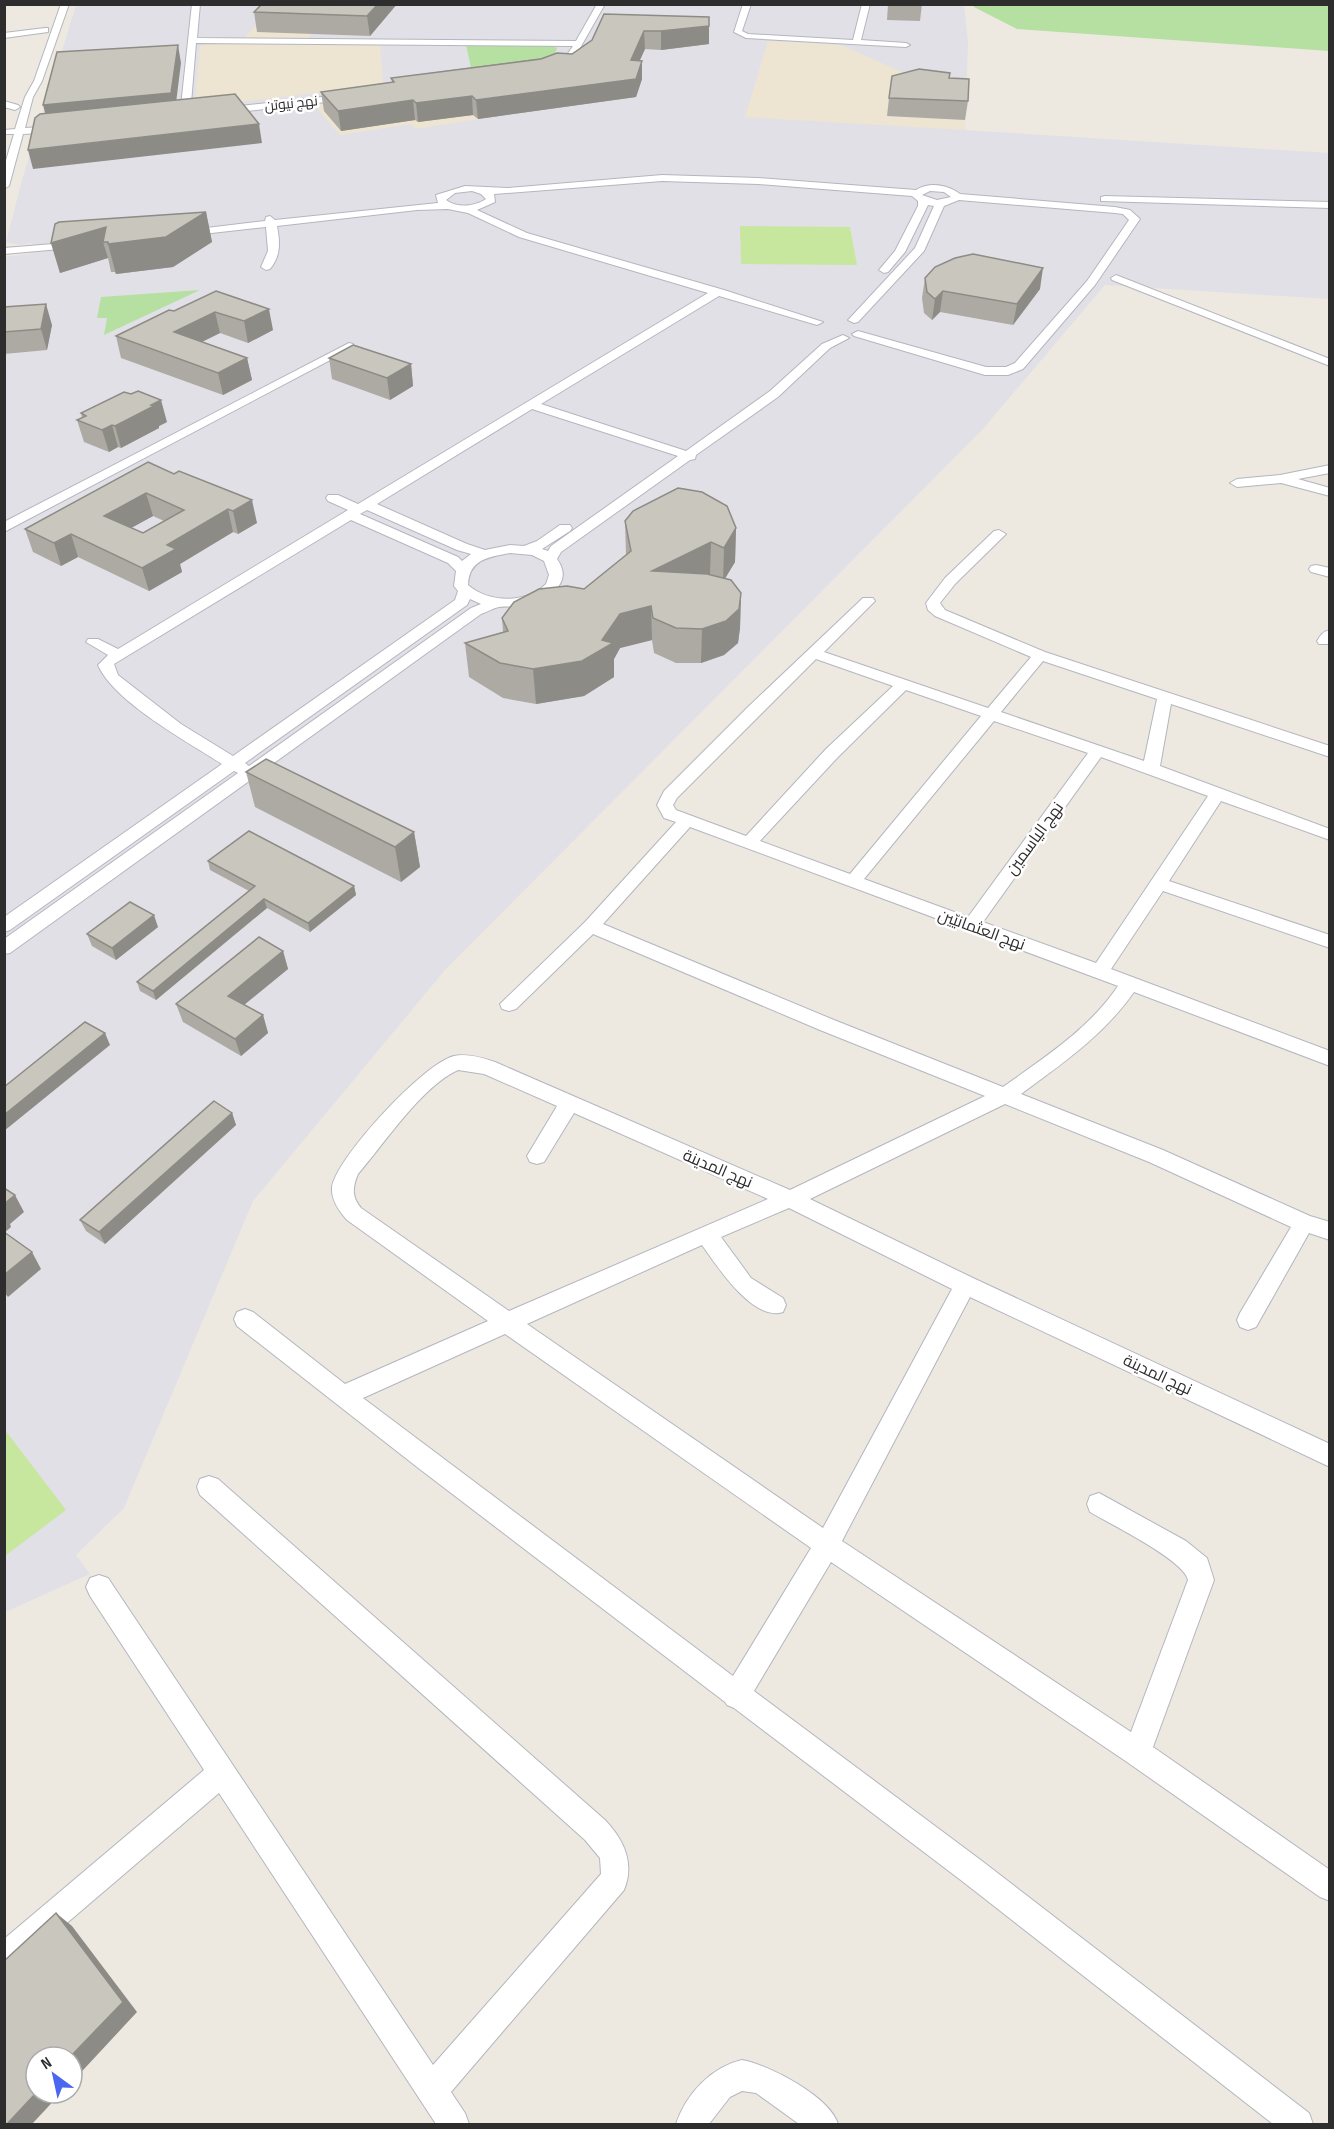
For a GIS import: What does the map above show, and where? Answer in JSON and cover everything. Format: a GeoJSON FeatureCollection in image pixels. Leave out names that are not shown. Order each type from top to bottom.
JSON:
{"type":"FeatureCollection","features":[{"type":"Feature","properties":{"kind":"street"},"geometry":{"type":"LineString","coordinates":[[4,186],[29,97],[38,81],[65,4]]}},
{"type":"Feature","properties":{"kind":"street"},"geometry":{"type":"LineString","coordinates":[[185,112],[196,4]]}},
{"type":"Feature","properties":{"kind":"street"},"geometry":{"type":"LineString","coordinates":[[547,69],[567,61],[593,4]]}},
{"type":"Feature","properties":{"kind":"street"},"geometry":{"type":"LineString","coordinates":[[574,44],[601,4]]}},
{"type":"Feature","properties":{"kind":"street"},"geometry":{"type":"LineString","coordinates":[[747,4],[738,32],[740,34],[755,37],[906,45]]}},
{"type":"Feature","properties":{"kind":"street"},"geometry":{"type":"LineString","coordinates":[[856,42],[866,4]]}},
{"type":"Feature","properties":{"kind":"street"},"geometry":{"type":"LineString","coordinates":[[29,73],[49,18]]}},
{"type":"Feature","properties":{"kind":"street"},"geometry":{"type":"LineString","coordinates":[[6,32],[45,30]]}},
{"type":"Feature","properties":{"kind":"street"},"geometry":{"type":"LineString","coordinates":[[193,40],[574,44]]}},
{"type":"Feature","properties":{"kind":"street"},"geometry":{"type":"LineString","coordinates":[[22,90],[11,111],[6,132],[65,126]]}},
{"type":"Feature","properties":{"kind":"street","name":"نهج نيوتن"},"geometry":{"type":"LineString","coordinates":[[207,110],[360,94]]}},
{"type":"Feature","properties":{"kind":"street"},"geometry":{"type":"LineString","coordinates":[[4,104],[11,111]]}},
{"type":"Feature","properties":{"kind":"street"},"geometry":{"type":"LineString","coordinates":[[174,114],[196,111]]}},
{"type":"Feature","properties":{"kind":"street"},"geometry":{"type":"LineString","coordinates":[[462,208],[472,208],[488,198],[539,189],[617,180],[663,178],[920,197],[940,203],[949,202],[957,196]]}},
{"type":"Feature","properties":{"kind":"street"},"geometry":{"type":"LineString","coordinates":[[920,197],[930,188],[1082,198],[1329,206]]}},
{"type":"Feature","properties":{"kind":"street"},"geometry":{"type":"LineString","coordinates":[[444,201],[454,190],[468,189],[488,198]]}},
{"type":"Feature","properties":{"kind":"street"},"geometry":{"type":"LineString","coordinates":[[946,189],[957,196],[1114,210],[1329,216]]}},
{"type":"Feature","properties":{"kind":"street"},"geometry":{"type":"LineString","coordinates":[[877,277],[900,252],[923,206],[920,197]]}},
{"type":"Feature","properties":{"kind":"street"},"geometry":{"type":"LineString","coordinates":[[488,198],[491,214],[497,222]]}},
{"type":"Feature","properties":{"kind":"street"},"geometry":{"type":"LineString","coordinates":[[176,232],[417,207],[444,201],[523,235],[720,292],[818,333],[843,338]]}},
{"type":"Feature","properties":{"kind":"street"},"geometry":{"type":"LineString","coordinates":[[854,320],[920,249],[940,203]]}},
{"type":"Feature","properties":{"kind":"street"},"geometry":{"type":"LineString","coordinates":[[550,559],[556,549],[690,456],[774,394],[826,346],[843,338],[858,334],[986,371],[1008,370],[1019,366],[1090,284],[1135,219],[1126,212],[1114,210]]}},
{"type":"Feature","properties":{"kind":"street"},"geometry":{"type":"LineString","coordinates":[[266,267],[273,258],[274,249],[270,221]]}},
{"type":"Feature","properties":{"kind":"street"},"geometry":{"type":"LineString","coordinates":[[4,251],[89,242]]}},
{"type":"Feature","properties":{"kind":"street"},"geometry":{"type":"LineString","coordinates":[[1116,278],[1329,363]]}},
{"type":"Feature","properties":{"kind":"street"},"geometry":{"type":"LineString","coordinates":[[249,773],[231,764],[120,686],[111,677],[106,665],[118,655],[360,510],[530,404],[704,299],[720,292]]}},
{"type":"Feature","properties":{"kind":"street"},"geometry":{"type":"LineString","coordinates":[[524,550],[542,543],[762,390],[835,317],[854,320],[862,327],[858,334]]}},
{"type":"Feature","properties":{"kind":"street"},"geometry":{"type":"LineString","coordinates":[[4,528],[349,346]]}},
{"type":"Feature","properties":{"kind":"street"},"geometry":{"type":"LineString","coordinates":[[530,404],[690,456]]}},
{"type":"Feature","properties":{"kind":"street"},"geometry":{"type":"LineString","coordinates":[[1237,483],[1280,479],[1329,469]]}},
{"type":"Feature","properties":{"kind":"street"},"geometry":{"type":"LineString","coordinates":[[1280,479],[1329,492]]}},
{"type":"Feature","properties":{"kind":"street"},"geometry":{"type":"LineString","coordinates":[[333,498],[453,560],[462,569]]}},
{"type":"Feature","properties":{"kind":"street"},"geometry":{"type":"LineString","coordinates":[[360,510],[484,554]]}},
{"type":"Feature","properties":{"kind":"street"},"geometry":{"type":"LineString","coordinates":[[999,534],[950,581],[933,603],[933,607],[940,613],[1040,655],[1329,752]]}},
{"type":"Feature","properties":{"kind":"street"},"geometry":{"type":"LineString","coordinates":[[4,948],[476,611],[496,603],[533,598],[549,590],[557,576],[556,568],[550,559],[539,552],[510,549],[484,554],[470,560],[462,569],[461,586],[477,599],[496,603]]}},
{"type":"Feature","properties":{"kind":"street"},"geometry":{"type":"LineString","coordinates":[[4,926],[462,602],[465,590]]}},
{"type":"Feature","properties":{"kind":"street"},"geometry":{"type":"LineString","coordinates":[[868,601],[813,653],[1150,769],[1329,836]]}},
{"type":"Feature","properties":{"kind":"street"},"geometry":{"type":"LineString","coordinates":[[93,642],[118,655]]}},
{"type":"Feature","properties":{"kind":"street","name":"نهج العثمانيّين"},"geometry":{"type":"LineString","coordinates":[[813,653],[670,795],[665,805],[670,814],[1130,983],[1329,1059]]}},
{"type":"Feature","properties":{"kind":"street"},"geometry":{"type":"LineString","coordinates":[[853,881],[1040,655]]}},
{"type":"Feature","properties":{"kind":"street"},"geometry":{"type":"LineString","coordinates":[[749,843],[832,753],[903,685]]}},
{"type":"Feature","properties":{"kind":"street"},"geometry":{"type":"LineString","coordinates":[[1150,769],[1165,697]]}},
{"type":"Feature","properties":{"kind":"street","name":"نهج الياسمين"},"geometry":{"type":"LineString","coordinates":[[972,925],[1097,752]]}},
{"type":"Feature","properties":{"kind":"street"},"geometry":{"type":"LineString","coordinates":[[1100,972],[1217,795]]}},
{"type":"Feature","properties":{"kind":"street"},"geometry":{"type":"LineString","coordinates":[[510,1004],[591,926],[686,821]]}},
{"type":"Feature","properties":{"kind":"street"},"geometry":{"type":"LineString","coordinates":[[1158,883],[1329,942]]}},
{"type":"Feature","properties":{"kind":"street"},"geometry":{"type":"LineString","coordinates":[[591,926],[827,1025],[1156,1156],[1304,1223],[1329,1232]]}},
{"type":"Feature","properties":{"kind":"street"},"geometry":{"type":"LineString","coordinates":[[342,1396],[790,1199],[1006,1095],[1079,1042],[1113,1008],[1130,983]]}},
{"type":"Feature","properties":{"kind":"street","name":"نهج المدينة"},"geometry":{"type":"LineString","coordinates":[[1329,1456],[965,1285],[790,1199],[488,1067],[466,1062],[454,1063],[431,1077],[350,1168],[342,1183],[344,1203],[354,1214],[507,1324],[827,1545],[1137,1752],[1329,1887]]}},
{"type":"Feature","properties":{"kind":"street"},"geometry":{"type":"LineString","coordinates":[[537,1156],[569,1104]]}},
{"type":"Feature","properties":{"kind":"street"},"geometry":{"type":"LineString","coordinates":[[1248,1320],[1304,1223]]}},
{"type":"Feature","properties":{"kind":"street"},"geometry":{"type":"LineString","coordinates":[[706,1234],[743,1285],[752,1293],[775,1305]]}},
{"type":"Feature","properties":{"kind":"street"},"geometry":{"type":"LineString","coordinates":[[736,1696],[827,1545],[965,1285]]}},
{"type":"Feature","properties":{"kind":"street"},"geometry":{"type":"LineString","coordinates":[[245,1319],[342,1396],[736,1696],[971,1871],[1298,2124]]}},
{"type":"Feature","properties":{"kind":"street"},"geometry":{"type":"LineString","coordinates":[[209,1487],[595,1830],[610,1846],[617,1864],[614,1880],[431,2091]]}},
{"type":"Feature","properties":{"kind":"street"},"geometry":{"type":"LineString","coordinates":[[1099,1504],[1182,1552],[1198,1568],[1201,1580],[1137,1752]]}},
{"type":"Feature","properties":{"kind":"street"},"geometry":{"type":"LineString","coordinates":[[99,1587],[454,2124]]}},
{"type":"Feature","properties":{"kind":"street"},"geometry":{"type":"LineString","coordinates":[[9,1954],[221,1773]]}},
{"type":"Feature","properties":{"kind":"street"},"geometry":{"type":"LineString","coordinates":[[691,2124],[715,2091],[730,2079],[747,2074],[765,2081],[824,2124]]}},
{"type":"Feature","properties":{"kind":"shaded area"},"geometry":{"type":"Polygon","coordinates":[[[76,5],[964,5],[968,43],[965,130],[1329,153],[1329,299],[1105,285],[982,430],[445,970],[253,1201],[124,1508],[76,1555],[90,1574],[5,1612],[4,257],[30,254],[32,243],[20,245],[6,242],[22,180],[76,5]]]}},
{"type":"Feature","properties":{"kind":"shaded area"},"geometry":{"type":"Polygon","coordinates":[[[270,11],[331,14],[308,38],[244,38],[270,11]]]}},
{"type":"Feature","properties":{"kind":"shaded area"},"geometry":{"type":"Polygon","coordinates":[[[768,41],[841,45],[935,87],[887,116],[965,120],[965,130],[745,117],[768,41]]]}},
{"type":"Feature","properties":{"kind":"shaded area"},"geometry":{"type":"Polygon","coordinates":[[[214,42],[380,44],[383,85],[205,106],[195,103],[200,46],[214,42]]]}},
{"type":"Feature","properties":{"kind":"shaded area"},"geometry":{"type":"Polygon","coordinates":[[[450,89],[478,119],[415,129],[411,124],[340,135],[314,105],[450,89]]]}},
{"type":"Feature","properties":{"kind":"green space"},"geometry":{"type":"Polygon","coordinates":[[[974,5],[1329,5],[1329,51],[1017,29],[974,5]]]}},
{"type":"Feature","properties":{"kind":"green space"},"geometry":{"type":"Polygon","coordinates":[[[466,45],[553,46],[557,48],[553,59],[473,77],[466,45]]]}},
{"type":"Feature","properties":{"kind":"green space"},"geometry":{"type":"Polygon","coordinates":[[[740,226],[850,227],[857,265],[741,264],[740,226]]]}},
{"type":"Feature","properties":{"kind":"green space"},"geometry":{"type":"Polygon","coordinates":[[[200,290],[104,335],[107,318],[97,318],[101,297],[200,290]]]}},
{"type":"Feature","properties":{"kind":"green space"},"geometry":{"type":"Polygon","coordinates":[[[5,1430],[66,1510],[4,1556],[5,1430]]]}},
{"type":"Feature","properties":{"kind":"building"},"geometry":{"type":"Polygon","coordinates":[[[262,4],[378,4],[367,16],[254,12],[262,4]]]}},
{"type":"Feature","properties":{"kind":"building"},"geometry":{"type":"Polygon","coordinates":[[[604,14],[709,17],[709,26],[644,31],[631,60],[642,61],[636,79],[476,100],[472,96],[416,103],[413,100],[338,111],[321,92],[394,82],[391,78],[541,59],[557,53],[572,54],[592,40],[604,14]]]}},
{"type":"Feature","properties":{"kind":"building"},"geometry":{"type":"Polygon","coordinates":[[[178,45],[171,93],[43,105],[57,52],[178,45]]]}},
{"type":"Feature","properties":{"kind":"building"},"geometry":{"type":"Polygon","coordinates":[[[919,69],[950,73],[949,78],[969,79],[968,101],[889,98],[892,76],[919,69]]]}},
{"type":"Feature","properties":{"kind":"building"},"geometry":{"type":"Polygon","coordinates":[[[235,94],[259,124],[28,150],[35,118],[40,114],[235,94]]]}},
{"type":"Feature","properties":{"kind":"building"},"geometry":{"type":"Polygon","coordinates":[[[206,212],[166,237],[108,244],[108,242],[103,242],[106,227],[51,243],[55,224],[59,222],[206,212]]]}},
{"type":"Feature","properties":{"kind":"building"},"geometry":{"type":"Polygon","coordinates":[[[973,254],[1043,268],[1017,304],[943,291],[935,299],[927,292],[925,278],[935,267],[955,258],[973,254]]]}},
{"type":"Feature","properties":{"kind":"building"},"geometry":{"type":"Polygon","coordinates":[[[216,291],[269,309],[244,321],[215,312],[174,332],[247,358],[218,373],[116,336],[169,310],[174,311],[216,291]]]}},
{"type":"Feature","properties":{"kind":"building"},"geometry":{"type":"Polygon","coordinates":[[[46,304],[41,329],[4,332],[4,307],[46,304]]]}},
{"type":"Feature","properties":{"kind":"building"},"geometry":{"type":"Polygon","coordinates":[[[353,345],[411,364],[387,378],[329,358],[353,345]]]}},
{"type":"Feature","properties":{"kind":"building"},"geometry":{"type":"Polygon","coordinates":[[[138,391],[161,400],[115,426],[112,425],[102,430],[77,420],[86,416],[81,413],[124,392],[131,394],[138,391]]]}},
{"type":"Feature","properties":{"kind":"building"},"geometry":{"type":"Polygon","coordinates":[[[148,462],[174,474],[179,471],[252,500],[233,511],[228,509],[167,545],[176,549],[142,568],[71,534],[54,543],[25,529],[148,462]],[[146,493],[104,516],[143,533],[184,510],[146,493]]]}},
{"type":"Feature","properties":{"kind":"building"},"geometry":{"type":"Polygon","coordinates":[[[678,488],[702,492],[727,506],[736,528],[724,548],[711,542],[652,571],[707,574],[731,580],[741,593],[739,609],[726,621],[702,629],[676,628],[653,618],[651,606],[620,614],[602,640],[613,643],[582,661],[533,669],[500,663],[465,643],[508,631],[502,618],[514,602],[539,589],[567,586],[584,589],[631,551],[625,521],[633,511],[678,488]]]}},
{"type":"Feature","properties":{"kind":"building"},"geometry":{"type":"Polygon","coordinates":[[[266,759],[414,832],[395,847],[246,772],[266,759]]]}},
{"type":"Feature","properties":{"kind":"building"},"geometry":{"type":"Polygon","coordinates":[[[249,831],[354,886],[308,923],[264,899],[153,991],[137,982],[255,886],[208,861],[249,831]]]}},
{"type":"Feature","properties":{"kind":"building"},"geometry":{"type":"Polygon","coordinates":[[[130,902],[154,915],[112,948],[87,934],[130,902]]]}},
{"type":"Feature","properties":{"kind":"building"},"geometry":{"type":"Polygon","coordinates":[[[259,937],[283,951],[228,996],[263,1015],[235,1039],[176,1004],[259,937]]]}},
{"type":"Feature","properties":{"kind":"building"},"geometry":{"type":"Polygon","coordinates":[[[85,1022],[105,1033],[4,1115],[4,1087],[85,1022]]]}},
{"type":"Feature","properties":{"kind":"building"},"geometry":{"type":"Polygon","coordinates":[[[214,1101],[232,1113],[99,1232],[80,1220],[214,1101]]]}},
{"type":"Feature","properties":{"kind":"building"},"geometry":{"type":"Polygon","coordinates":[[[4,1188],[15,1195],[4,1204],[4,1188]]]}},
{"type":"Feature","properties":{"kind":"building"},"geometry":{"type":"Polygon","coordinates":[[[4,1232],[32,1252],[4,1275],[4,1232]]]}},
{"type":"Feature","properties":{"kind":"building"},"geometry":{"type":"Polygon","coordinates":[[[56,1913],[123,2002],[82,2045],[24,2045],[25,2105],[7,2124],[4,2124],[4,1961],[56,1913]]]}}]}
